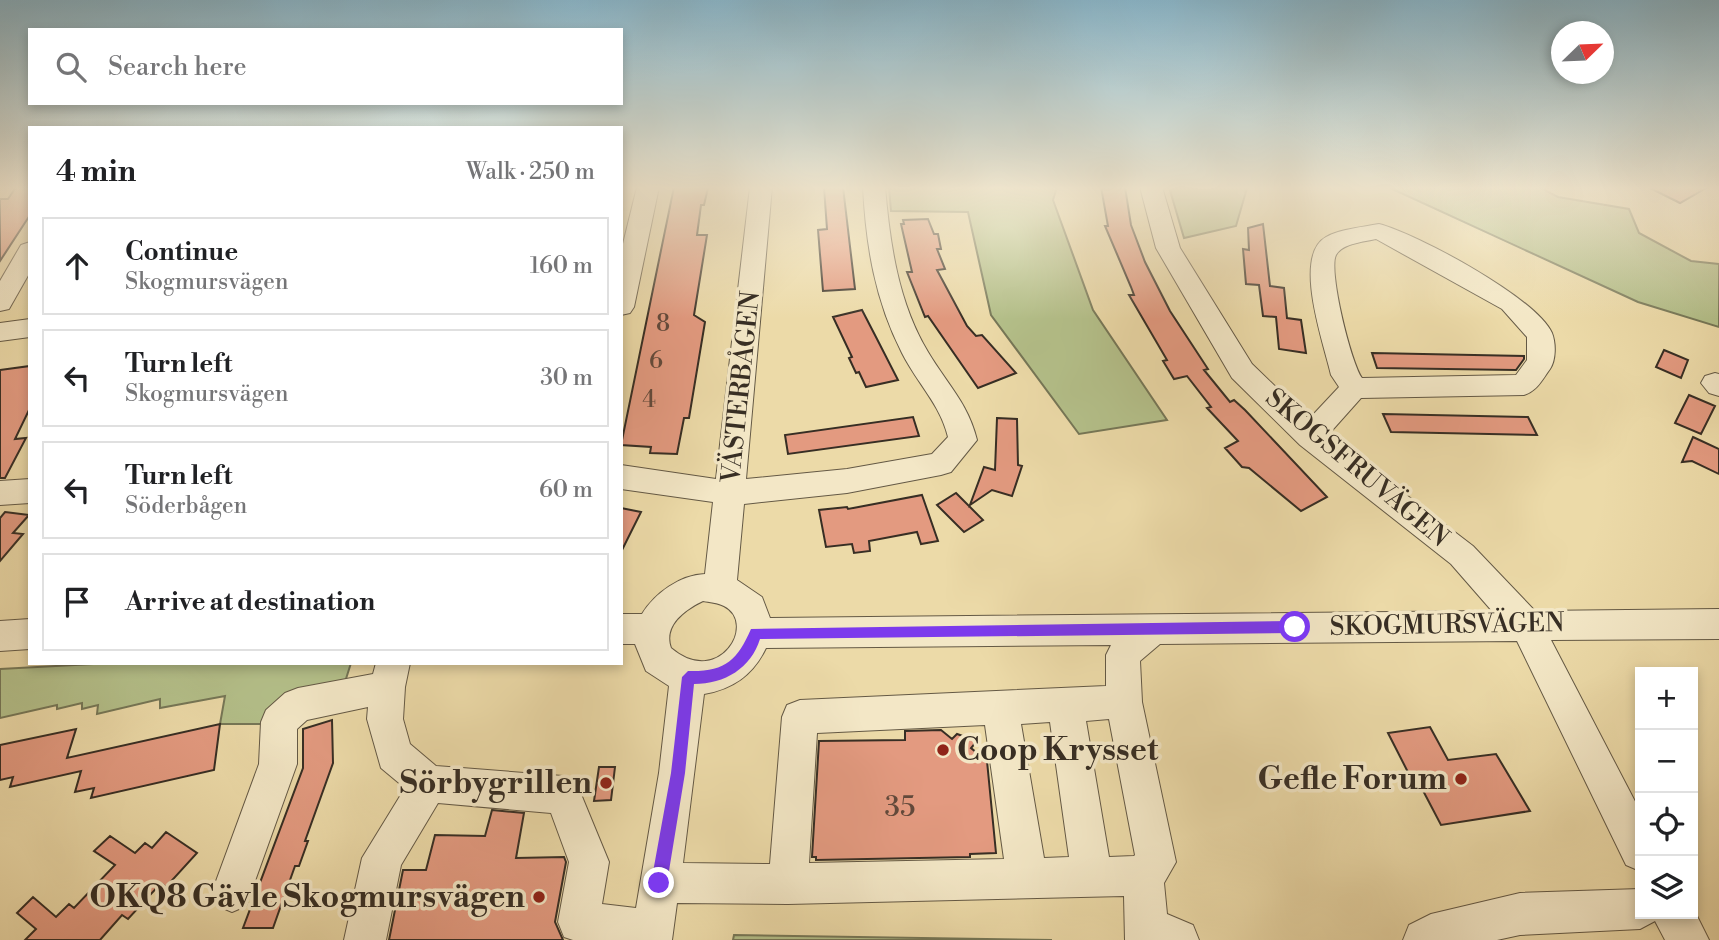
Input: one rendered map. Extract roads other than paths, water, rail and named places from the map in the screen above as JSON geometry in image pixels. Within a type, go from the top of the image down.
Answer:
[{"type":"street","points":[[623,298],[638,231]]},
{"type":"street","name":"VÄSTERBÅGEN","points":[[720,588],[757,231]]},
{"type":"street","points":[[623,477],[731,493],[846,481],[942,464],[963,440],[957,415],[915,353],[887,287],[878,231]]},
{"type":"street","name":"SKOGSFRUVÄGEN","points":[[1163,231],[1168,248],[1242,371],[1310,436],[1462,555],[1526,625],[1635,841]]},
{"type":"street","points":[[1310,436],[1354,388],[1524,385],[1541,361],[1540,335],[1511,303],[1421,251],[1379,231],[1334,242],[1323,254],[1322,279],[1345,375],[1354,388]]},
{"type":"street","points":[[4,288],[28,253]]},
{"type":"street","points":[[0,332],[28,328]]},
{"type":"street","points":[[0,493],[28,491]]},
{"type":"street","points":[[702,587],[720,588],[743,599],[751,609],[755,633],[745,656],[724,673],[707,678],[675,673],[637,629],[659,614],[678,596],[702,587]]},
{"type":"street","name":"SKOGMURSVÄGEN","points":[[755,633],[1719,624]]},
{"type":"street","points":[[1143,876],[1156,862],[1124,702],[1123,655],[1154,628]]},
{"type":"street","points":[[0,636],[28,634]]},
{"type":"street","points":[[232,892],[278,764],[279,722],[298,705],[390,675],[385,719],[394,755],[429,784],[563,795],[589,862],[577,931],[651,935],[678,773],[688,677]]},
{"type":"street","points":[[788,884],[800,717],[1124,702]]},
{"type":"street","points":[[1065,705],[1092,877]]},
{"type":"street","points":[[1001,709],[1027,879]]},
{"type":"street","points":[[365,940],[382,858],[429,784]]},
{"type":"street","points":[[659,883],[788,884],[1092,877],[1109,874],[1143,876]]},
{"type":"street","points":[[1143,876],[1157,939]]},
{"type":"street","points":[[1424,940],[1431,934],[1520,914],[1635,909]]},
{"type":"street","points":[[1676,919],[1688,940]]},
{"type":"place","name":"Coop Krysset","points":[[943,750]]},
{"type":"place","name":"Gefle Forum","points":[[1461,779]]},
{"type":"place","name":"Sörbygrillen","points":[[606,783]]},
{"type":"place","name":"OKQ8 Gävle Skogmursvägen","points":[[539,897]]}]
